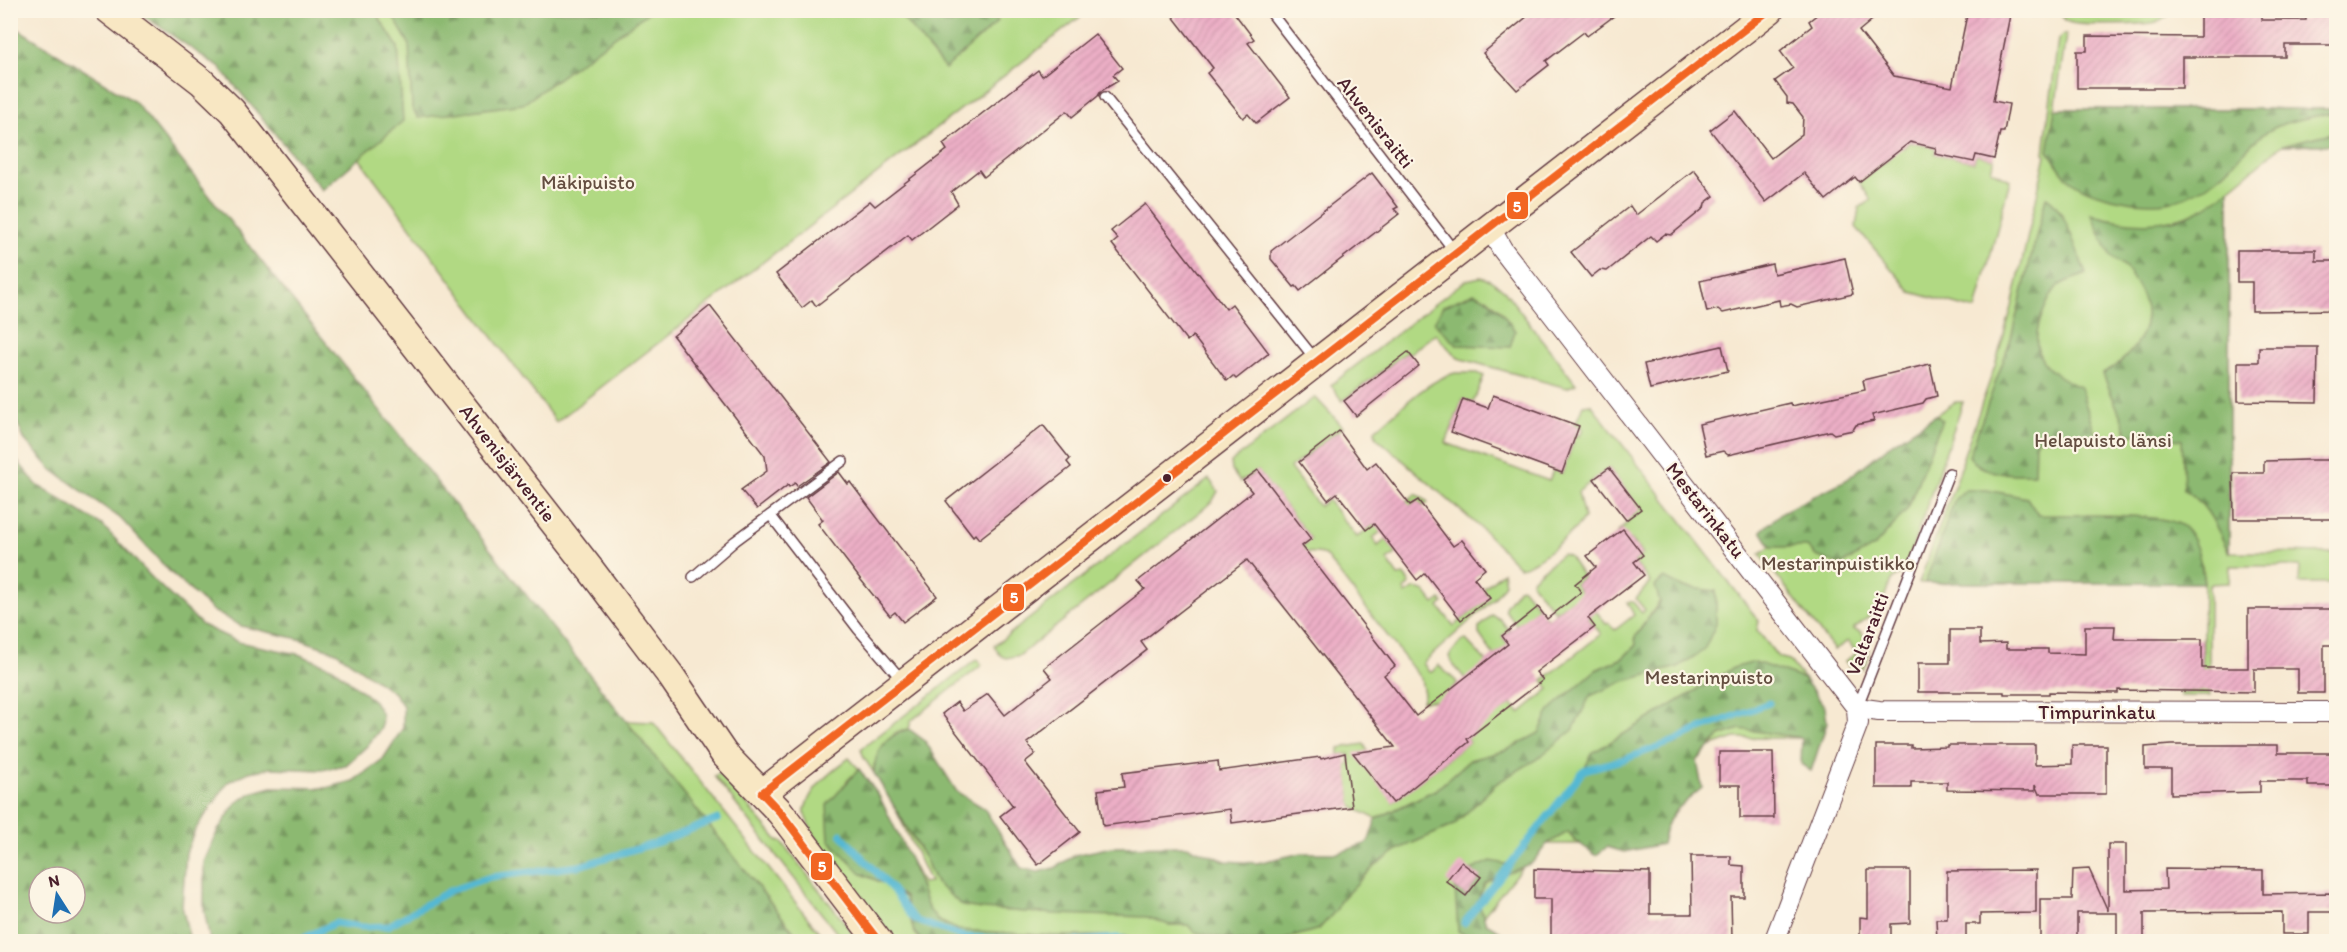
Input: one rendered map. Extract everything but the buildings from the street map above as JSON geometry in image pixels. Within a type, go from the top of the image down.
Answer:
[{"type":"street","name":"Ahvenisjärventie","points":[[109,10],[202,82],[232,111],[590,569],[671,676],[724,754],[780,812],[879,942]]},
{"type":"street","points":[[762,793],[903,681],[1770,10]]},
{"type":"street","name":"Mestarinkatu","points":[[1490,228],[1502,249],[1857,708]]},
{"type":"street","points":[[1773,942],[1858,723],[1857,708]]},
{"type":"street","name":"Timpurinkatu","points":[[1857,708],[1879,711],[2337,712]]},
{"type":"lane","name":"Ahvenisraitti","points":[[1269,10],[1456,254]]},
{"type":"lane","points":[[1105,96],[1317,361]]},
{"type":"lane","points":[[693,577],[735,542],[843,461]]},
{"type":"lane","name":"Valtaraitti","points":[[1857,708],[1949,473]]},
{"type":"lane","points":[[771,516],[858,629],[903,681]]},
{"type":"green space","points":[[2061,10],[2171,11],[2166,18],[2157,22],[2101,25],[2070,22],[2064,19]]},
{"type":"green space","points":[[137,11],[375,11],[398,47],[403,121],[322,190],[220,68]]},
{"type":"green space","name":"Mäkipuisto","points":[[226,11],[1088,11],[556,422],[344,138]]},
{"type":"green space","points":[[390,11],[650,11],[523,104],[418,118],[412,108],[409,44]]},
{"type":"green space","points":[[897,11],[987,11],[998,21],[945,69]]},
{"type":"green space","points":[[10,24],[135,102],[801,941],[210,941],[204,909],[204,862],[218,830],[236,803],[251,793],[272,787],[326,788],[353,781],[383,759],[403,728],[403,706],[394,693],[336,652],[299,639],[241,626],[213,611],[171,573],[121,519],[51,469],[24,439],[10,406]]},
{"type":"green space","name":"Helapuisto länsi","points":[[2066,35],[2055,109],[2336,109],[2336,145],[2282,145],[2229,189],[2229,552],[2336,553],[2336,583],[2299,583],[2300,566],[2230,566],[2229,583],[2209,584],[2209,696],[2180,696],[2180,692],[2202,691],[2204,583],[2202,566],[1991,583],[1919,583],[1962,465],[2012,307],[2046,155],[2044,153],[2058,39]]},
{"type":"green space","points":[[2055,109],[2336,109],[2336,112],[2277,126],[2256,140],[2223,173],[2207,185],[2176,200],[2151,203],[2121,200],[2092,192],[2067,177],[2048,151]]},
{"type":"green space","points":[[2336,132],[2336,145],[2282,145]]},
{"type":"green space","points":[[1910,142],[1936,148],[1935,154],[1974,162],[1976,155],[1994,159],[1991,170],[2010,180],[1976,310],[1911,292],[1856,227],[1859,208],[1871,200],[1859,182],[1892,156],[1895,146],[1904,148]]},
{"type":"green space","points":[[2229,189],[2229,553],[2206,509],[2184,489],[2182,440],[2128,434],[2103,374],[2125,358],[2137,343],[2144,326],[2146,311],[2143,297],[2136,284],[2125,267],[2111,256],[2091,214],[2119,221],[2161,222],[2202,209]]},
{"type":"green space","points":[[2046,197],[2059,210],[2075,243],[2086,274],[2063,283],[2053,292],[2039,322],[2037,347],[2046,365],[2055,373],[2080,387],[2097,440],[2039,438],[2035,443],[2034,474],[1998,472],[1982,467],[1969,456],[2010,342]]},
{"type":"green space","points":[[1480,277],[1490,280],[1504,290],[1576,384],[1567,388],[1458,358],[1435,334],[1342,401],[1331,385],[1467,280]],"holes":[[[1487,298],[1500,310],[1515,331],[1480,344],[1457,345]]]},
{"type":"green space","points":[[1474,293],[1493,304],[1515,331],[1510,347],[1457,345],[1434,322],[1443,306]]},
{"type":"green space","name":"Mestarinpuisto","points":[[1455,373],[1477,373],[1484,376],[1473,403],[1463,399],[1446,443],[1549,481],[1553,470],[1562,473],[1574,440],[1572,433],[1580,436],[1583,428],[1575,425],[1583,405],[1591,404],[1759,621],[1757,630],[1778,657],[1789,660],[1804,679],[1792,675],[1820,738],[1735,738],[1652,767],[1592,844],[1540,844],[1477,924],[1477,941],[967,941],[958,930],[937,920],[928,908],[911,861],[922,883],[930,882],[894,806],[925,858],[936,883],[1332,886],[1505,751],[1470,760],[1437,789],[1376,819],[1352,807],[1346,766],[1340,766],[1350,764],[1349,754],[1339,755],[1339,748],[1364,744],[1393,802],[1469,742],[1438,704],[1433,701],[1422,701],[1424,694],[1421,679],[1325,555],[1297,551],[1311,539],[1258,471],[1240,482],[1232,471],[1231,462],[1315,397],[1343,427],[1290,468],[1319,506],[1328,500],[1357,537],[1416,494],[1428,503],[1423,506],[1417,500],[1409,510],[1373,538],[1378,546],[1386,539],[1397,553],[1387,560],[1398,576],[1404,575],[1410,584],[1404,590],[1406,594],[1415,588],[1425,592],[1434,604],[1441,599],[1443,603],[1439,607],[1454,626],[1489,598],[1483,589],[1503,572],[1505,584],[1494,599],[1423,663],[1429,672],[1432,672],[1438,665],[1456,681],[1457,684],[1450,690],[1512,704],[1520,713],[1549,689],[1543,680],[1601,634],[1573,599],[1555,612],[1531,582],[1562,554],[1569,556],[1583,577],[1575,584],[1606,624],[1609,623],[1615,630],[1634,615],[1627,602],[1633,602],[1642,613],[1645,610],[1636,599],[1650,582],[1634,562],[1643,554],[1632,540],[1618,551],[1622,540],[1617,533],[1640,509],[1609,468],[1578,492],[1584,518],[1580,524],[1544,555],[1519,567],[1483,530],[1376,437],[1375,430],[1413,397],[1444,377]],"holes":[[[1682,587],[1711,591],[1546,718],[1596,670],[1623,658],[1637,644],[1635,637],[1660,601]]]},
{"type":"green space","name":"Mestarinpuistikko","points":[[1955,402],[1963,402],[1907,563],[1901,574],[1891,580],[1880,608],[1853,629],[1861,632],[1864,637],[1868,646],[1868,655],[1862,669],[1856,664],[1850,667],[1845,661],[1857,653],[1848,641],[1834,650],[1760,554]]},
{"type":"green space","points":[[1936,415],[1942,420],[1907,510],[1875,546],[1841,565],[1816,556],[1807,547],[1771,547],[1761,531],[1782,512],[1846,480],[1891,444]]},
{"type":"green space","points":[[11,453],[37,485],[102,525],[158,584],[202,625],[238,642],[298,654],[333,668],[374,701],[382,715],[381,728],[367,746],[346,765],[322,770],[271,768],[249,772],[228,782],[195,830],[186,853],[182,906],[190,941],[11,941]]},
{"type":"green space","points":[[1209,479],[1218,491],[1212,502],[1020,655],[1006,658],[1001,656],[994,646]]},
{"type":"green space","points":[[1965,490],[1987,490],[2027,498],[2038,515],[2137,516],[2174,522],[2184,527],[2193,539],[2204,583],[1925,583],[1955,499]]},
{"type":"green space","points":[[1664,578],[1682,587],[1716,591],[1716,624],[1704,650],[1678,667],[1624,681],[1590,696],[1573,730],[1537,759],[1497,783],[1454,825],[1399,849],[1373,867],[1340,901],[1337,909],[1319,929],[1276,942],[1235,941],[1194,932],[1188,925],[1169,925],[1147,917],[1056,914],[963,906],[936,883],[925,858],[874,773],[876,757],[883,745],[894,735],[909,729],[925,741],[957,792],[984,808],[1021,868],[1038,872],[1055,868],[1075,855],[1112,847],[1187,846],[1226,861],[1257,863],[1302,853],[1338,853],[1368,843],[1376,819],[1437,789],[1470,760],[1507,750],[1539,733],[1550,710],[1596,670],[1623,658],[1636,645],[1635,637],[1660,602],[1655,586]]},
{"type":"green space","points":[[1522,587],[1538,607],[1532,613],[1537,620],[1544,615],[1547,618],[1525,636],[1505,610],[1519,588]]},
{"type":"green space","points":[[1492,615],[1500,619],[1509,630],[1502,636],[1507,643],[1514,637],[1502,667],[1479,634],[1479,628]]},
{"type":"green space","points":[[1466,640],[1486,661],[1474,689],[1451,662],[1449,656],[1461,641]]},
{"type":"green space","points":[[977,659],[982,665],[911,721],[909,729],[895,733],[874,765],[874,773],[861,749]]},
{"type":"green space","points":[[1755,662],[1804,679],[1825,707],[1827,723],[1811,771],[1801,764],[1802,738],[1740,729],[1720,736],[1697,761],[1702,788],[1680,806],[1671,817],[1662,844],[1624,852],[1607,847],[1596,855],[1576,841],[1568,832],[1547,844],[1532,863],[1485,883],[1478,901],[1486,923],[1500,931],[1500,938],[1465,935],[1458,931],[1455,888],[1466,896],[1480,877],[1471,870],[1491,861],[1506,864],[1513,860],[1584,770],[1592,753],[1733,668]]},
{"type":"green space","points":[[626,721],[653,722],[826,941],[801,941]]},
{"type":"green space","points":[[849,758],[859,769],[846,782],[862,874],[885,884],[905,897],[914,932],[922,941],[894,941],[827,855],[807,820],[805,809],[812,793],[822,780]]},
{"type":"green space","points":[[859,769],[879,796],[911,861],[928,908],[937,920],[958,930],[1058,936],[1124,936],[1150,941],[922,941],[914,932],[905,897],[885,884],[862,874],[829,840],[827,805]]},
{"type":"green space","points":[[720,773],[779,842],[781,841],[859,941],[843,941],[714,776]]},
{"type":"waterway","points":[[1464,923],[1584,770],[1625,759],[1769,703]]},
{"type":"waterway","points":[[296,942],[335,923],[362,927],[388,926],[449,891],[490,877],[579,866],[656,843],[718,819]]},
{"type":"waterway","points":[[841,834],[890,887],[917,921],[964,937],[1062,942]]},
{"type":"waterway","points":[[1071,942],[1118,938],[1133,942]]},
{"type":"transit line","name":"5","points":[[762,793],[1769,10]]},
{"type":"transit line","name":"5","points":[[762,793],[780,812],[879,942]]}]
